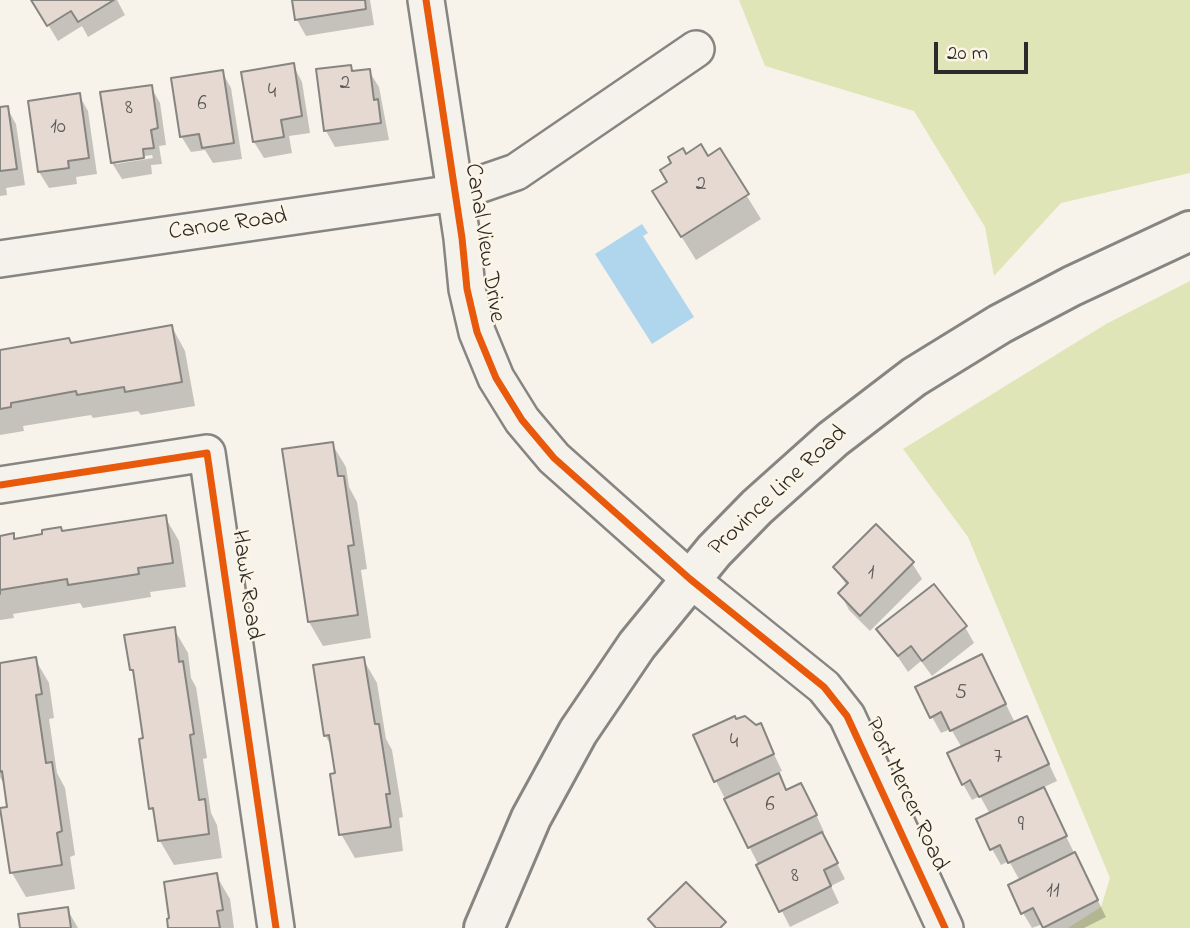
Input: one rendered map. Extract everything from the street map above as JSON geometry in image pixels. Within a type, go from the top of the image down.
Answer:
[{"type":"main road","name":"Province Line Road","points":[[484,928],[531,818],[578,732],[637,645],[690,579],[757,507],[833,439],[914,377],[1000,324],[1072,286],[1190,231]]},
{"type":"street","name":"Canal View Drive","points":[[426,0],[467,289],[477,332],[496,378],[522,420],[554,458],[690,579]]},
{"type":"street","name":"Canoe Road","points":[[0,259],[455,193],[516,172],[696,50]]},
{"type":"street","name":"Hawk Road","points":[[0,485],[206,453],[276,928]]},
{"type":"street","name":"Port Mercer Road","points":[[690,579],[824,687],[848,716],[933,924]]},
{"type":"green space","points":[[739,0],[1190,0],[1190,173],[1061,203],[994,276],[985,227],[914,111],[765,66]]},
{"type":"green space","points":[[1190,281],[1190,928],[1068,928],[1101,907],[1110,878],[968,537],[903,449],[1106,324]]},
{"type":"water","points":[[642,224],[648,233],[643,236],[694,317],[652,344],[595,254]]},
{"type":"building","points":[[31,0],[114,0],[78,22],[71,11],[47,26]]},
{"type":"building","points":[[292,0],[365,0],[366,9],[295,20]]},
{"type":"building","points":[[294,63],[302,116],[281,120],[284,137],[253,142],[241,72]]},
{"type":"building","points":[[351,65],[352,71],[370,69],[374,100],[378,99],[381,123],[324,131],[316,69]]},
{"type":"building","points":[[223,70],[234,143],[202,148],[199,134],[180,137],[171,78]]},
{"type":"building","points":[[152,85],[158,128],[151,130],[154,148],[143,149],[144,158],[111,163],[100,92]]},
{"type":"building","points":[[80,93],[89,158],[68,161],[69,168],[38,172],[28,101]]},
{"type":"building","points":[[8,106],[17,169],[0,171],[0,107]]},
{"type":"building","points":[[701,144],[708,156],[720,148],[749,194],[681,237],[652,191],[667,182],[660,170],[671,163],[668,157],[683,148],[686,154]]},
{"type":"building","points":[[172,325],[182,382],[125,392],[124,387],[77,395],[76,391],[11,403],[11,407],[0,409],[0,350],[69,338],[71,343]]},
{"type":"building","points":[[333,442],[338,476],[344,476],[354,545],[348,546],[358,615],[308,622],[282,449]]},
{"type":"building","points":[[166,515],[173,563],[138,568],[139,574],[68,585],[67,579],[0,590],[0,536],[14,533],[14,539],[61,527],[62,531]]},
{"type":"building","points":[[876,524],[914,562],[860,616],[838,593],[848,583],[833,567]]},
{"type":"building","points":[[934,584],[967,626],[922,661],[911,646],[898,656],[876,629]]},
{"type":"building","points":[[175,627],[179,662],[183,661],[194,734],[190,735],[199,800],[205,799],[209,834],[158,841],[153,808],[149,809],[139,739],[143,738],[133,670],[130,670],[124,635]]},
{"type":"building","points":[[982,654],[1006,704],[950,731],[941,712],[930,718],[915,687]]},
{"type":"building","points":[[36,657],[42,694],[36,695],[46,763],[52,762],[62,831],[57,833],[62,865],[10,873],[0,808],[7,807],[2,771],[0,772],[0,663]]},
{"type":"building","points":[[364,657],[375,724],[379,724],[390,794],[386,794],[391,827],[339,835],[330,774],[335,773],[329,735],[324,736],[313,665]]},
{"type":"building","points":[[735,716],[736,719],[745,716],[756,725],[761,723],[774,754],[714,782],[693,735]]},
{"type":"building","points":[[1027,716],[1049,764],[979,797],[970,780],[962,785],[947,753]]},
{"type":"building","points":[[779,773],[786,790],[801,783],[817,815],[748,848],[724,799]]},
{"type":"building","points":[[1044,787],[1067,836],[1008,863],[1000,845],[990,850],[976,819]]},
{"type":"building","points":[[822,832],[838,863],[824,870],[831,886],[779,912],[756,865]]},
{"type":"building","points":[[1075,852],[1098,900],[1043,928],[1033,908],[1021,914],[1008,885]]},
{"type":"building","points":[[217,873],[223,910],[217,911],[220,928],[168,928],[164,882]]},
{"type":"building","points":[[686,882],[726,922],[720,928],[656,928],[648,919]]},
{"type":"building","points":[[68,907],[71,928],[20,928],[18,914]]},
{"type":"cycle path","points":[[426,0],[462,238],[467,289],[477,332],[496,378],[522,420],[554,458],[690,579],[824,687],[847,716],[945,928]]},
{"type":"cycle path","points":[[0,485],[207,453],[276,928]]}]
